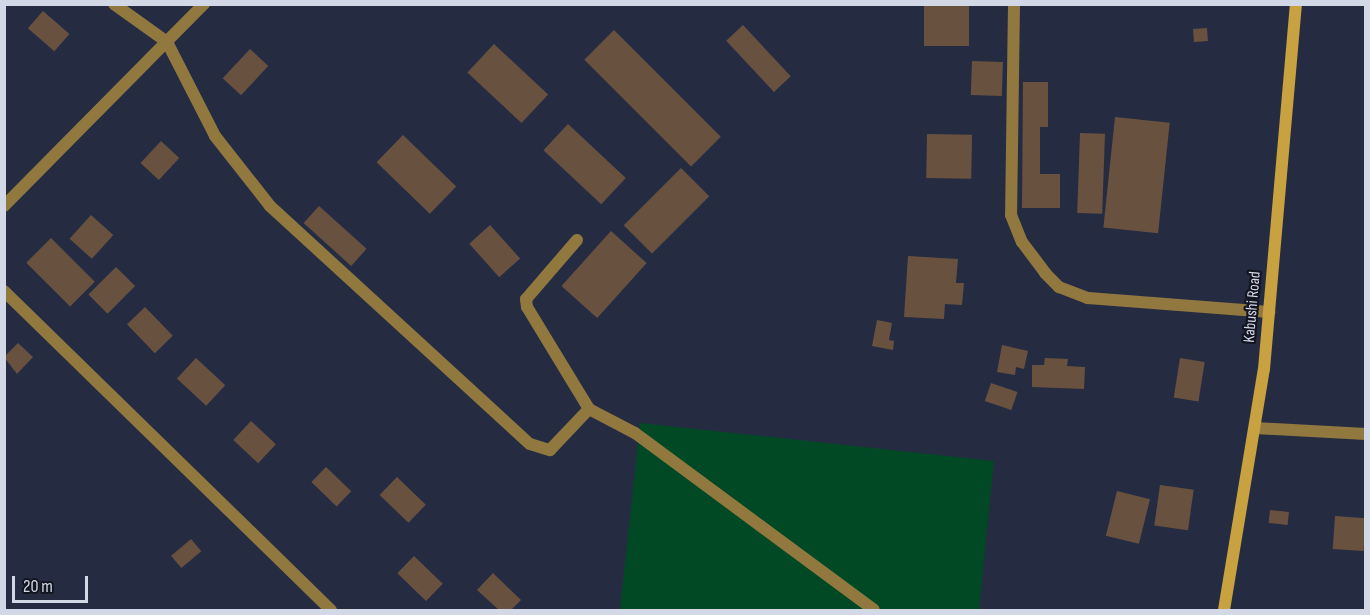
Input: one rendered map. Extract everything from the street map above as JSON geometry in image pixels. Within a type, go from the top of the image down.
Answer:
[{"type":"main road","name":"Kabushi Road","points":[[1224,610],[1255,428],[1269,312],[1296,4]]},
{"type":"street","points":[[114,4],[167,42],[215,135],[270,206],[530,444],[550,450],[589,409]]},
{"type":"street","points":[[4,206],[204,4]]},
{"type":"street","points":[[1014,4],[1011,215],[1022,242],[1046,273],[1059,286],[1088,298],[1269,312]]},
{"type":"street","points":[[577,240],[526,299],[527,308],[589,409],[635,434],[874,610]]},
{"type":"street","points":[[4,291],[331,610]]},
{"type":"street","points":[[1255,428],[1365,434]]},
{"type":"green space","points":[[640,423],[994,461],[979,610],[620,610]]},
{"type":"building","points":[[924,4],[969,4],[969,46],[924,46]]},
{"type":"building","points":[[43,11],[69,34],[54,51],[28,28]]},
{"type":"building","points":[[743,25],[791,76],[774,92],[726,41]]},
{"type":"building","points":[[1207,28],[1208,41],[1194,42],[1193,29]]},
{"type":"building","points":[[614,30],[721,137],[691,166],[584,60]]},
{"type":"building","points":[[494,44],[548,94],[522,123],[467,73]]},
{"type":"building","points":[[250,49],[268,66],[241,95],[223,78]]},
{"type":"building","points":[[972,61],[1003,62],[1002,96],[971,95]]},
{"type":"building","points":[[1023,82],[1048,82],[1048,127],[1040,127],[1040,174],[1060,174],[1060,208],[1022,208]]},
{"type":"building","points":[[1115,117],[1170,123],[1158,233],[1103,227]]},
{"type":"building","points":[[568,124],[626,178],[601,204],[543,150]]},
{"type":"building","points":[[1080,133],[1105,134],[1102,214],[1077,213]]},
{"type":"building","points":[[927,134],[972,135],[971,179],[926,178]]},
{"type":"building","points":[[403,135],[456,186],[430,214],[377,162]]},
{"type":"building","points":[[161,141],[179,158],[159,180],[141,163]]},
{"type":"building","points":[[681,168],[709,196],[652,254],[624,225]]},
{"type":"building","points":[[319,206],[367,249],[351,266],[304,223]]},
{"type":"building","points":[[91,215],[113,235],[92,259],[70,239]]},
{"type":"building","points":[[490,225],[520,258],[499,277],[469,244]]},
{"type":"building","points":[[611,231],[647,263],[597,318],[561,286]]},
{"type":"building","points":[[51,238],[95,282],[70,307],[26,263]]},
{"type":"building","points":[[908,256],[958,259],[956,283],[964,283],[962,305],[945,304],[944,319],[904,317]]},
{"type":"building","points":[[116,267],[135,286],[108,314],[88,295]]},
{"type":"building","points":[[145,307],[173,336],[155,353],[127,324]]},
{"type":"building","points":[[877,320],[892,323],[889,340],[894,341],[893,350],[872,346]]},
{"type":"building","points":[[18,343],[33,357],[17,374],[4,357]]},
{"type":"building","points":[[1002,345],[1028,351],[1024,369],[1016,367],[1015,375],[997,372]]},
{"type":"building","points":[[196,358],[225,385],[206,406],[177,378]]},
{"type":"building","points":[[1045,358],[1068,359],[1067,366],[1085,367],[1084,389],[1032,387],[1032,365],[1044,365]]},
{"type":"building","points":[[1180,358],[1205,362],[1198,401],[1174,398]]},
{"type":"building","points":[[991,383],[1017,392],[1011,410],[985,401]]},
{"type":"building","points":[[251,421],[276,444],[258,463],[233,440]]},
{"type":"building","points":[[326,467],[351,491],[337,506],[311,482]]},
{"type":"building","points":[[397,477],[426,505],[408,523],[380,495]]},
{"type":"building","points":[[1160,485],[1194,490],[1188,530],[1154,526]]},
{"type":"building","points":[[1117,491],[1150,499],[1139,544],[1106,536]]},
{"type":"building","points":[[1270,510],[1289,512],[1288,525],[1269,523]]},
{"type":"building","points":[[1335,516],[1366,518],[1364,551],[1333,549]]},
{"type":"building","points":[[191,539],[201,551],[181,568],[171,556]]},
{"type":"building","points":[[414,556],[443,584],[426,601],[397,573]]},
{"type":"building","points":[[493,573],[521,600],[511,610],[499,610],[477,590]]}]
